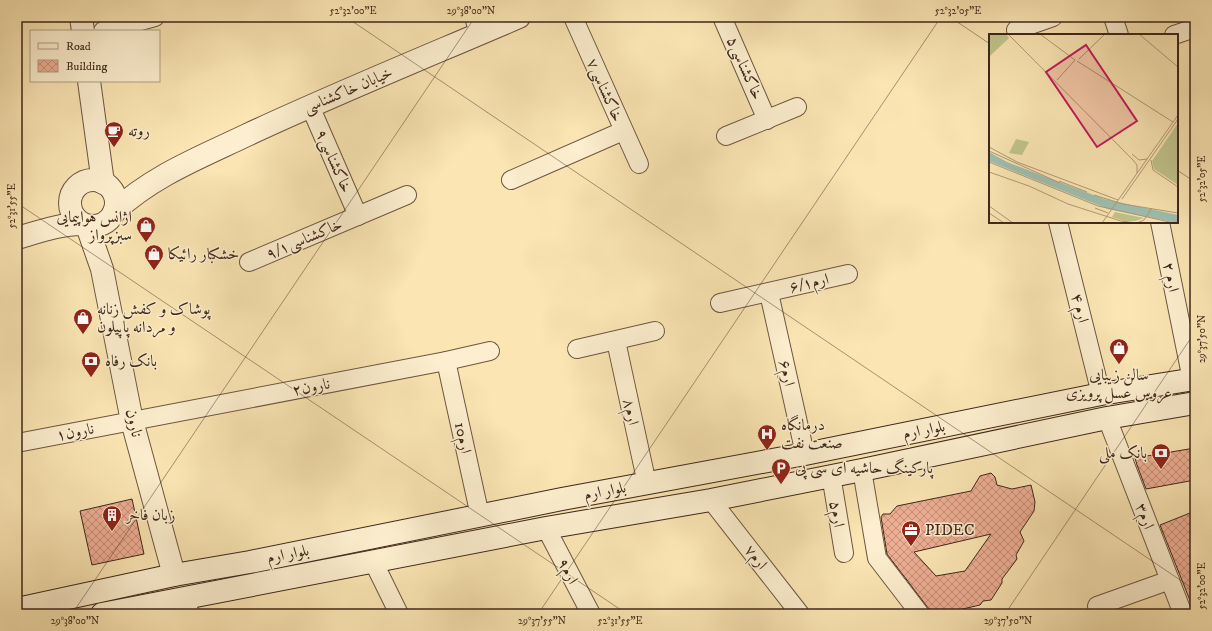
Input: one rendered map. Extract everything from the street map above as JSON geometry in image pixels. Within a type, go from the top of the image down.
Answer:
[{"type":"main road","points":[[81,17],[83,30]]},
{"type":"main road","name":"خیابان خاکشناسی","points":[[97,221],[138,191],[178,168],[476,26],[519,17]]},
{"type":"main road","points":[[17,237],[71,224],[97,221],[116,204],[115,197],[106,184],[97,134],[90,82]]},
{"type":"main road","points":[[17,237],[47,220],[60,210],[75,192],[92,163],[97,134]]},
{"type":"main road","name":"خیابان خاکشناسی","points":[[106,184],[142,179],[178,168]]},
{"type":"main road","points":[[97,221],[74,217],[71,212],[75,192],[92,180],[106,184]]},
{"type":"main road","name":"نارون","points":[[97,221],[102,269],[132,421],[174,575]]},
{"type":"main road","name":"بلوار ارم","points":[[17,608],[174,575],[250,562],[562,499],[805,454],[1101,394],[1193,380]]},
{"type":"main road","name":"بلوار ارم","points":[[102,614],[187,606],[373,561],[556,526],[711,500],[862,470],[1107,418],[1195,403]]},
{"type":"main road","points":[[556,526],[562,499]]},
{"type":"street","points":[[107,30],[156,17]]},
{"type":"street","name":"خاکشناسی۷","points":[[573,17],[623,132],[639,164]]},
{"type":"street","name":"خاکشناسی۵","points":[[722,17],[767,120]]},
{"type":"street","points":[[1016,30],[1053,17]]},
{"type":"street","points":[[1113,17],[1119,34]]},
{"type":"street","points":[[1177,34],[1195,28]]},
{"type":"street","name":"خاکشناسی۹","points":[[310,106],[358,216]]},
{"type":"street","points":[[726,136],[797,107]]},
{"type":"street","points":[[511,180],[623,132]]},
{"type":"street","name":"۹/۱خاکشناسی","points":[[249,262],[407,195]]},
{"type":"street","name":"ارم ۴","points":[[1058,223],[1101,394]]},
{"type":"street","name":"ارم ۲","points":[[1160,223],[1193,380]]},
{"type":"street","name":"۶/۱ارم","points":[[720,303],[848,274]]},
{"type":"street","name":"ارم۶","points":[[769,293],[805,454]]},
{"type":"street","points":[[577,349],[655,331]]},
{"type":"street","name":"ارم۸","points":[[616,341],[647,484]]},
{"type":"street","name":"نارون۲","points":[[132,421],[446,361],[490,351]]},
{"type":"street","name":"ارم10","points":[[446,361],[480,516]]},
{"type":"street","name":"ارم۳","points":[[1107,418],[1183,614]]},
{"type":"street","name":"نارون۱","points":[[17,443],[132,421]]},
{"type":"street","points":[[862,470],[877,558],[920,614]]},
{"type":"street","name":"ارم۵","points":[[831,475],[844,553]]},
{"type":"street","name":"ارم۷","points":[[711,500],[798,613]]},
{"type":"street","name":"ارم۹","points":[[556,526],[591,614]]},
{"type":"street","points":[[373,561],[399,614]]},
{"type":"street","points":[[1097,606],[1170,580]]},
{"type":"building","name":"بانک ملی","points":[[1195,448],[1195,480],[1146,489],[1135,458]]},
{"type":"building","name":"PIDEC","points":[[991,473],[995,477],[997,485],[1012,489],[1031,485],[1035,502],[1034,511],[1020,532],[1024,541],[1016,555],[1017,559],[1002,579],[1002,583],[991,600],[983,601],[980,605],[941,614],[929,609],[887,554],[881,517],[883,514],[890,514],[897,506],[971,491],[980,476]],"holes":[[[991,534],[965,571],[936,576],[914,552]]]},
{"type":"building","name":"زبان فاخر","points":[[132,499],[144,554],[92,565],[80,511]]},
{"type":"building","points":[[1195,511],[1195,613],[1160,525]]},
{"type":"place","name":"روته","points":[[114,148]]},
{"type":"place","name":"اژانس هواپیمایی سبزپرواز","points":[[146,243]]},
{"type":"place","name":"خشکبار رائیکا","points":[[154,271]]},
{"type":"place","name":"پوشاک و کفش زنانه و مردانه پاپیلون","points":[[83,335]]},
{"type":"place","name":"سالن زیبایی عروس عسل پرويزی","points":[[1119,365]]},
{"type":"place","name":"بانک رفاه","points":[[91,378]]},
{"type":"place","name":"درمانگاه صنعت نفت","points":[[767,451]]},
{"type":"place","name":"بانک ملی","points":[[1161,470]]},
{"type":"place","name":"پارکینگ حاشیه ای سی پی","points":[[781,485]]},
{"type":"place","name":"زبان فاخر","points":[[112,532]]},
{"type":"place","name":"PIDEC","points":[[911,547]]}]
